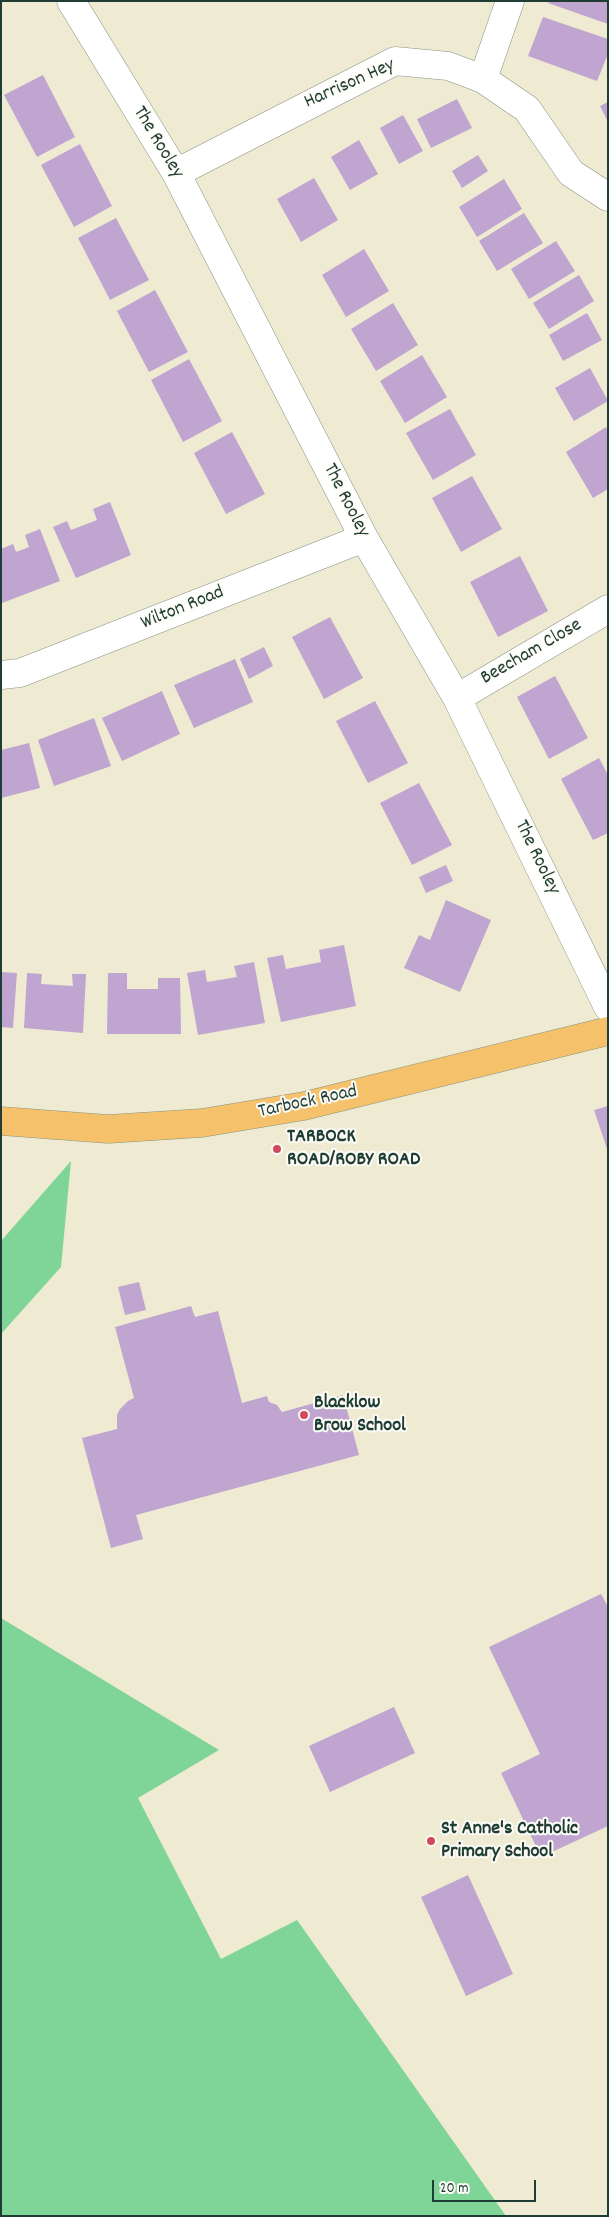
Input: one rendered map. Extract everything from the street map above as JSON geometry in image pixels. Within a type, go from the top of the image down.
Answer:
[{"type":"main road","name":"Tarbock Road","points":[[1,1121],[108,1129],[202,1123],[304,1106],[608,1031]]},
{"type":"street","name":"The Rooley","points":[[71,1],[176,173],[364,538],[457,698],[608,1007]]},
{"type":"street","points":[[483,79],[510,1]]},
{"type":"street","name":"Harrison Hey","points":[[176,173],[395,61],[448,66],[483,79],[527,109],[571,173],[608,197]]},
{"type":"street","name":"Wilton Road","points":[[1,675],[20,674],[364,538]]},
{"type":"street","name":"Beecham Close","points":[[457,698],[608,609]]},
{"type":"green space","points":[[71,1161],[61,1267],[1,1334],[1,1241]]},
{"type":"green space","points":[[1,1618],[219,1750],[138,1798],[221,1959],[297,1920],[506,2216],[1,2216]]},
{"type":"building","points":[[549,1],[608,1],[608,24],[548,3]]},
{"type":"building","points":[[543,17],[608,39],[608,54],[597,81],[528,56]]},
{"type":"building","points":[[43,75],[75,137],[37,157],[4,95]]},
{"type":"building","points":[[457,99],[472,128],[431,148],[417,119]]},
{"type":"building","points":[[608,102],[608,122],[600,106]]},
{"type":"building","points":[[403,115],[423,151],[399,164],[380,128]]},
{"type":"building","points":[[359,140],[378,174],[350,190],[331,157]]},
{"type":"building","points":[[80,144],[112,206],[74,227],[41,165]]},
{"type":"building","points":[[478,155],[488,171],[462,188],[452,171]]},
{"type":"building","points":[[314,178],[338,220],[301,242],[277,199]]},
{"type":"building","points":[[504,179],[522,209],[477,237],[459,207]]},
{"type":"building","points":[[524,213],[543,243],[497,271],[479,241]]},
{"type":"building","points":[[116,218],[149,280],[110,300],[78,238]]},
{"type":"building","points":[[556,241],[575,271],[529,299],[511,269]]},
{"type":"building","points":[[364,249],[389,291],[346,317],[322,275]]},
{"type":"building","points":[[579,275],[594,301],[549,329],[533,303]]},
{"type":"building","points":[[155,290],[188,352],[149,372],[117,311]]},
{"type":"building","points":[[393,303],[418,345],[376,371],[351,329]]},
{"type":"building","points":[[587,313],[602,340],[563,361],[549,335]]},
{"type":"building","points":[[422,355],[447,397],[405,423],[380,381]]},
{"type":"building","points":[[189,359],[222,421],[183,442],[151,380]]},
{"type":"building","points":[[590,368],[608,401],[574,421],[555,388]]},
{"type":"building","points":[[450,409],[476,455],[433,480],[406,433]]},
{"type":"building","points":[[606,427],[608,431],[608,489],[593,498],[566,452]]},
{"type":"building","points":[[232,432],[265,494],[226,514],[194,453]]},
{"type":"building","points":[[472,476],[502,529],[461,552],[432,498]]},
{"type":"building","points":[[110,502],[131,555],[76,578],[53,527],[67,521],[71,530],[97,520],[93,509]]},
{"type":"building","points":[[40,529],[60,581],[2,603],[1,549],[13,544],[16,552],[29,547],[25,535]]},
{"type":"building","points":[[520,556],[548,611],[498,637],[470,582]]},
{"type":"building","points":[[330,617],[363,678],[324,699],[292,637]]},
{"type":"building","points":[[264,647],[273,666],[249,679],[240,659]]},
{"type":"building","points":[[235,659],[253,702],[194,728],[174,685]]},
{"type":"building","points":[[555,676],[588,738],[549,759],[517,697]]},
{"type":"building","points":[[162,691],[180,734],[122,761],[102,718]]},
{"type":"building","points":[[375,701],[408,763],[368,783],[336,721]]},
{"type":"building","points":[[94,718],[111,766],[54,786],[38,740]]},
{"type":"building","points":[[29,743],[40,788],[1,798],[1,750]]},
{"type":"building","points":[[599,758],[608,775],[608,833],[593,840],[561,779]]},
{"type":"building","points":[[419,783],[452,845],[412,865],[380,803]]},
{"type":"building","points":[[446,865],[453,881],[426,893],[419,877]]},
{"type":"building","points":[[446,900],[491,920],[460,992],[404,968],[419,935],[430,940]]},
{"type":"building","points":[[344,945],[356,1006],[281,1022],[267,958],[283,955],[286,969],[321,962],[319,950]]},
{"type":"building","points":[[254,962],[265,1023],[198,1035],[187,973],[205,970],[207,982],[237,977],[234,966]]},
{"type":"building","points":[[1,972],[17,973],[13,1028],[1,1027]]},
{"type":"building","points":[[27,973],[42,974],[41,984],[73,986],[72,974],[86,974],[83,1033],[24,1028]]},
{"type":"building","points":[[108,973],[127,973],[127,989],[158,989],[158,978],[180,978],[181,1034],[107,1034]]},
{"type":"building","points":[[608,1106],[608,1149],[607,1149],[594,1110]]},
{"type":"building","points":[[139,1282],[146,1310],[125,1315],[118,1287]]},
{"type":"building","points":[[191,1306],[195,1317],[218,1311],[242,1403],[267,1396],[269,1402],[277,1405],[282,1412],[343,1395],[359,1455],[136,1515],[143,1539],[111,1548],[82,1438],[117,1429],[117,1415],[120,1409],[134,1398],[115,1327]]},
{"type":"building","points":[[601,1594],[608,1607],[608,1826],[541,1857],[501,1773],[540,1754],[489,1647]]},
{"type":"building","points":[[394,1707],[415,1753],[330,1792],[309,1746]]},
{"type":"building","points":[[468,1875],[513,1974],[466,1996],[421,1897]]},
{"type":"place","name":"TARBOCK ROAD/ROBY ROAD","points":[[277,1149]]},
{"type":"place","name":"Blacklow Brow School","points":[[304,1415]]},
{"type":"place","name":"St Anne's Catholic Primary School","points":[[431,1841]]}]
